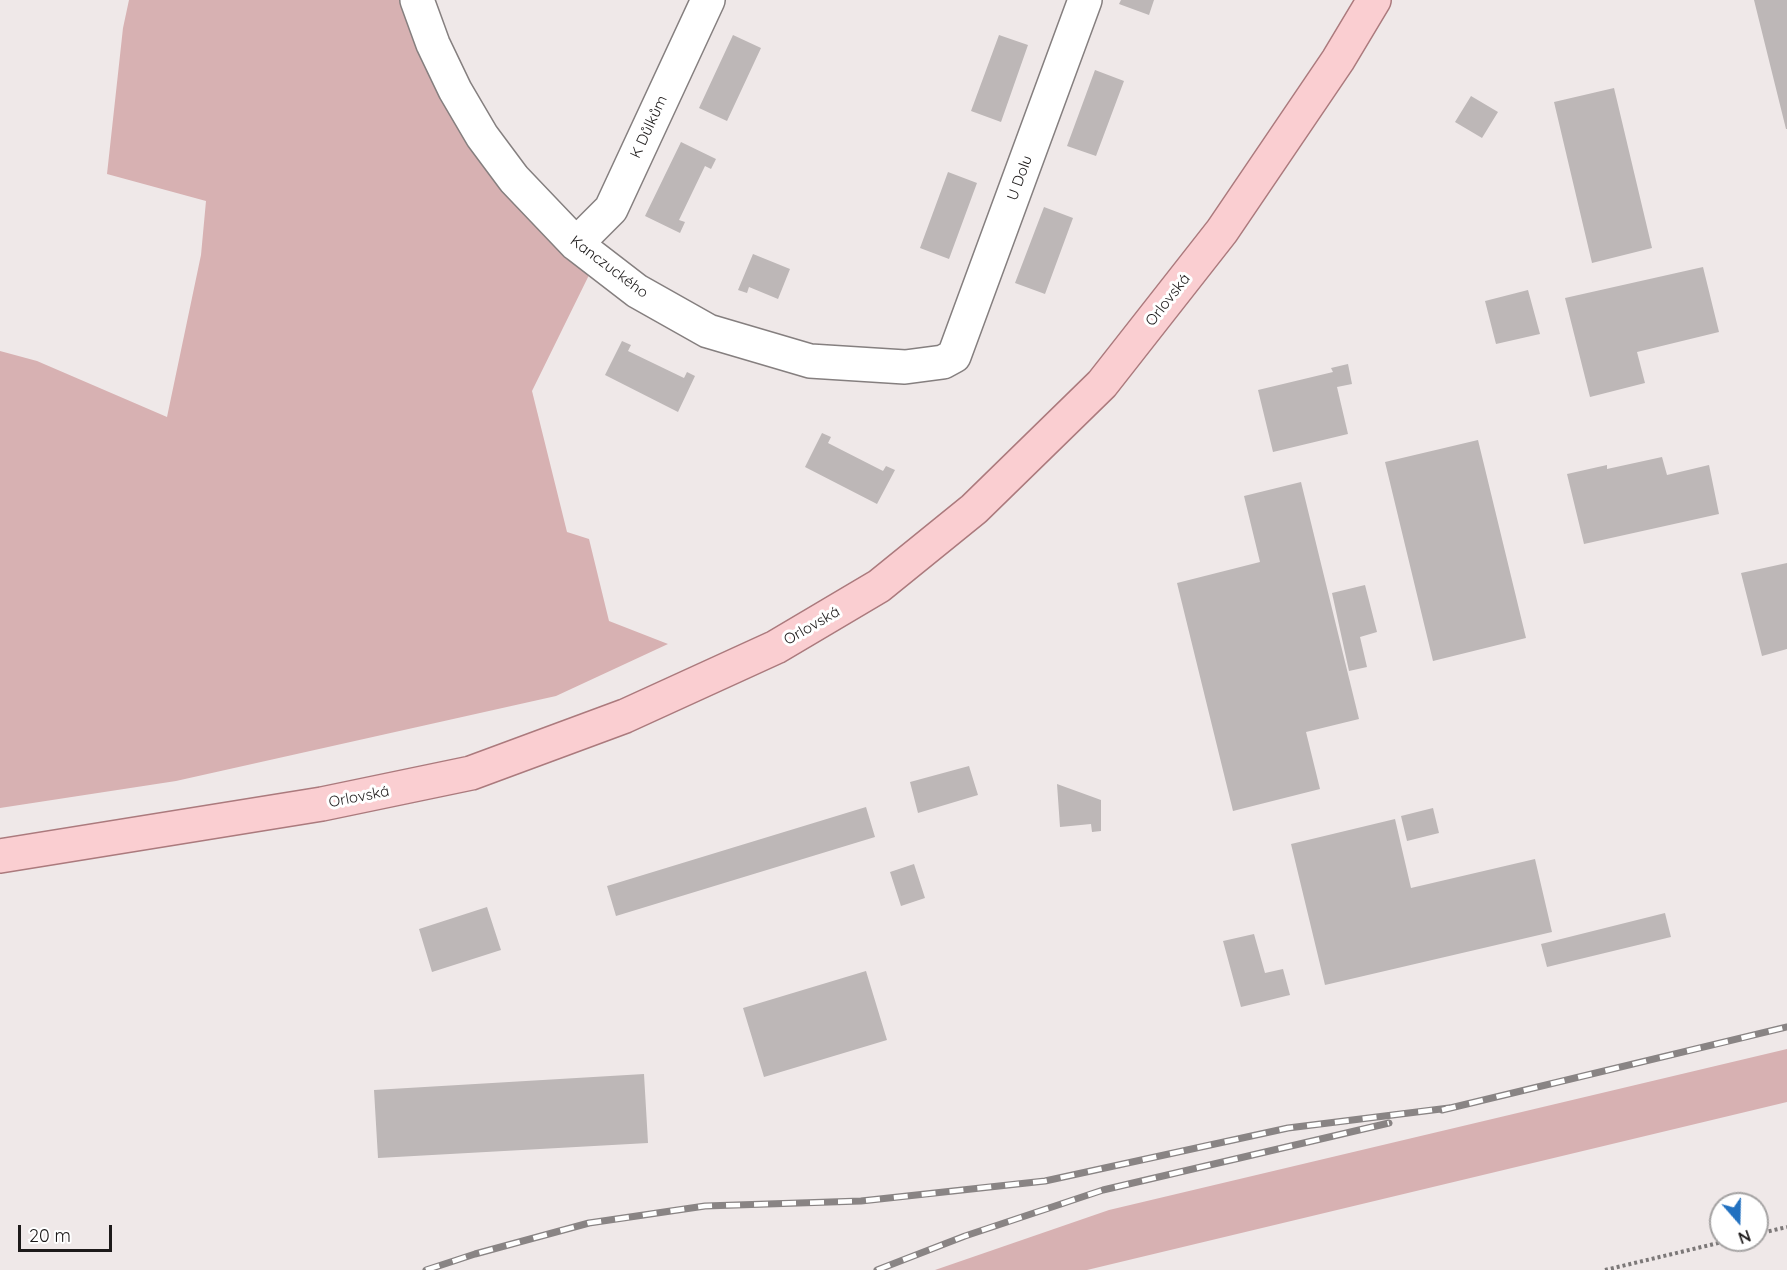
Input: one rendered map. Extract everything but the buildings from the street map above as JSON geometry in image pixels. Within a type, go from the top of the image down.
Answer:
[{"type":"main road","name":"Orlovská","points":[[0,856],[322,804],[471,773],[625,716],[776,647],[879,586],[974,509],[1102,384],[1222,231],[1338,60],[1374,0]]},
{"type":"street","name":"Kanczuckého","points":[[417,0],[446,72],[482,136],[514,179],[576,244],[637,291],[708,331],[810,360],[905,367],[943,362],[954,356]]},
{"type":"street","name":"K Důlkům","points":[[576,244],[611,209],[708,0]]},
{"type":"street","name":"U Dolu","points":[[954,356],[1084,0]]},
{"type":"path","points":[[1769,1231],[1787,1227]]},
{"type":"path","points":[[1605,1270],[1709,1245]]},
{"type":"shaded area","points":[[129,0],[403,0],[591,271],[532,391],[567,532],[589,539],[609,621],[668,644],[556,696],[176,781],[0,808],[0,351],[37,361],[167,417],[201,255],[206,201],[107,174],[123,28]]},
{"type":"shaded area","points":[[1787,1049],[1787,1102],[1087,1270],[935,1270],[1109,1210]]},
{"type":"railway","points":[[1442,1110],[1787,1027]]},
{"type":"railway","points":[[426,1270],[589,1223],[705,1206],[861,1201],[1045,1181],[1288,1128],[1449,1108]]},
{"type":"railway","points":[[877,1270],[965,1236],[1103,1190],[1389,1123]]}]
